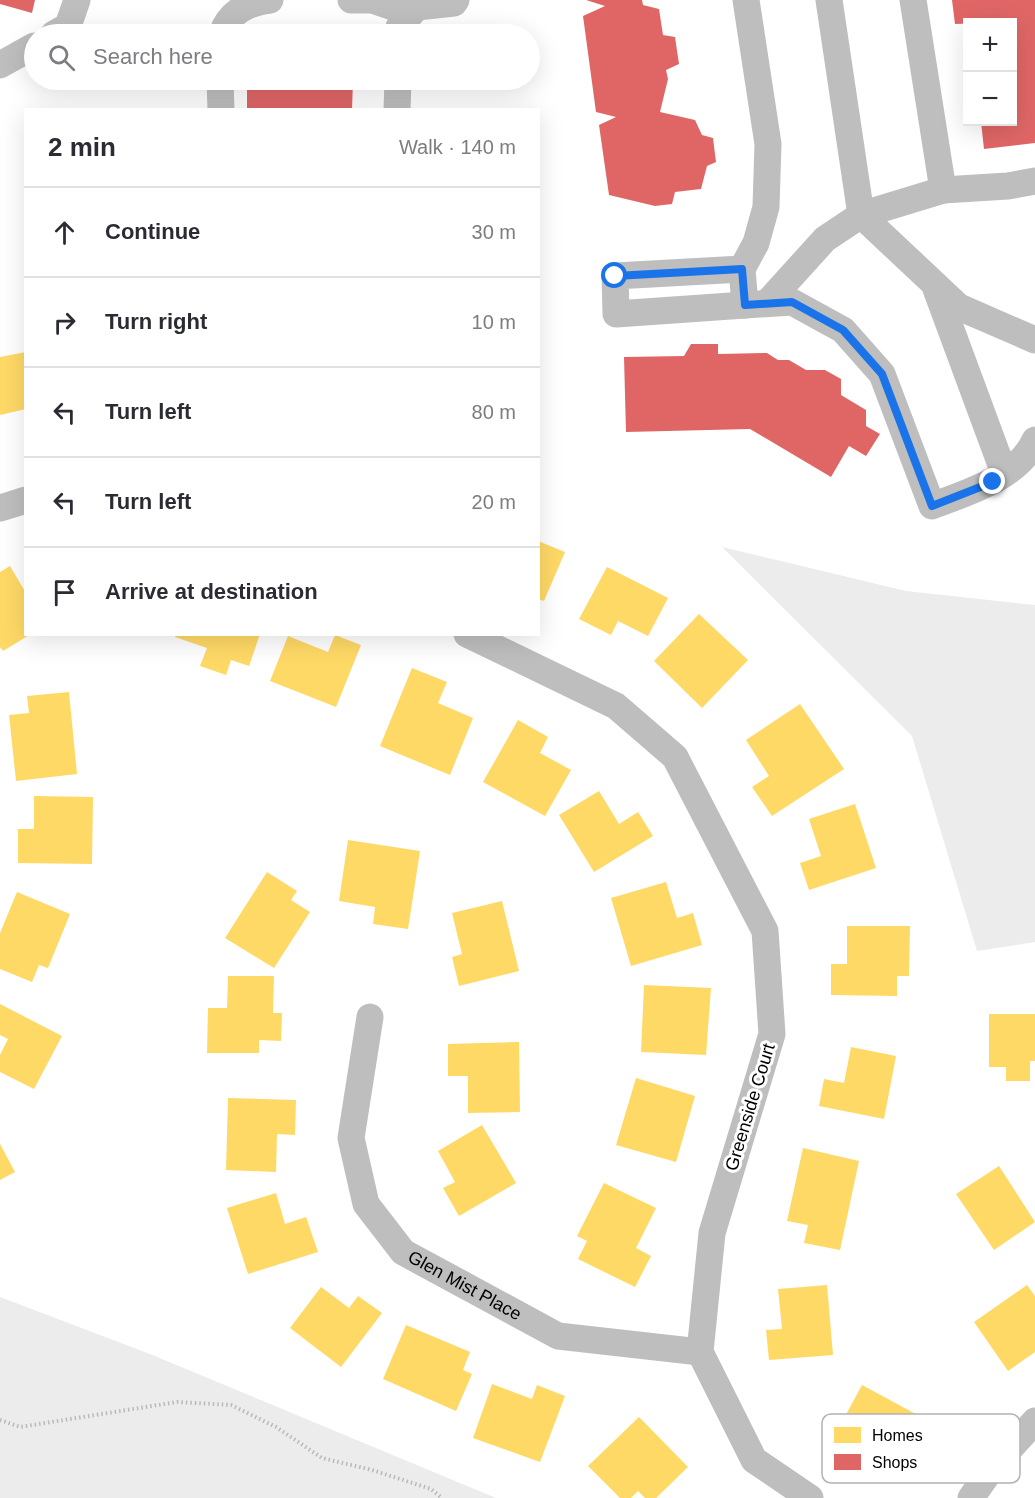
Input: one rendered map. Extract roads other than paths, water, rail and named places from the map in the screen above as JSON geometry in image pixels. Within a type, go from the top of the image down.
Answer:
[{"type":"street","points":[[69,24],[77,0]]},
{"type":"street","points":[[225,24],[250,3],[270,0]]},
{"type":"street","points":[[351,0],[372,0],[405,24],[417,7],[454,3],[456,0]]},
{"type":"street","points":[[742,269],[756,243],[766,207],[768,144],[746,0]]},
{"type":"street","points":[[829,0],[861,215],[959,307],[1035,340]]},
{"type":"street","points":[[913,0],[943,190]]},
{"type":"street","points":[[0,65],[24,52]]},
{"type":"street","points":[[220,90],[221,108]]},
{"type":"street","points":[[397,108],[398,90]]},
{"type":"street","points":[[756,304],[825,239],[861,215],[943,190],[1035,181]]},
{"type":"street","points":[[742,269],[615,276],[616,314],[792,302],[843,330],[882,374],[932,506],[993,482],[1029,453],[1035,440]]},
{"type":"street","points":[[742,269],[756,304]]},
{"type":"street","points":[[935,285],[1004,473]]},
{"type":"street","points":[[0,508],[24,501]]},
{"type":"street","name":"Greenside Court","points":[[471,636],[616,706],[675,757],[765,931],[772,1034],[712,1233],[700,1352]]},
{"type":"street","name":"Glen Mist Place","points":[[370,1017],[351,1138],[366,1204],[403,1252],[558,1336],[700,1352]]},
{"type":"street","points":[[700,1352],[754,1460],[810,1498]]},
{"type":"street","points":[[1020,1437],[1035,1421]]},
{"type":"street","points":[[970,1498],[981,1483]]}]
